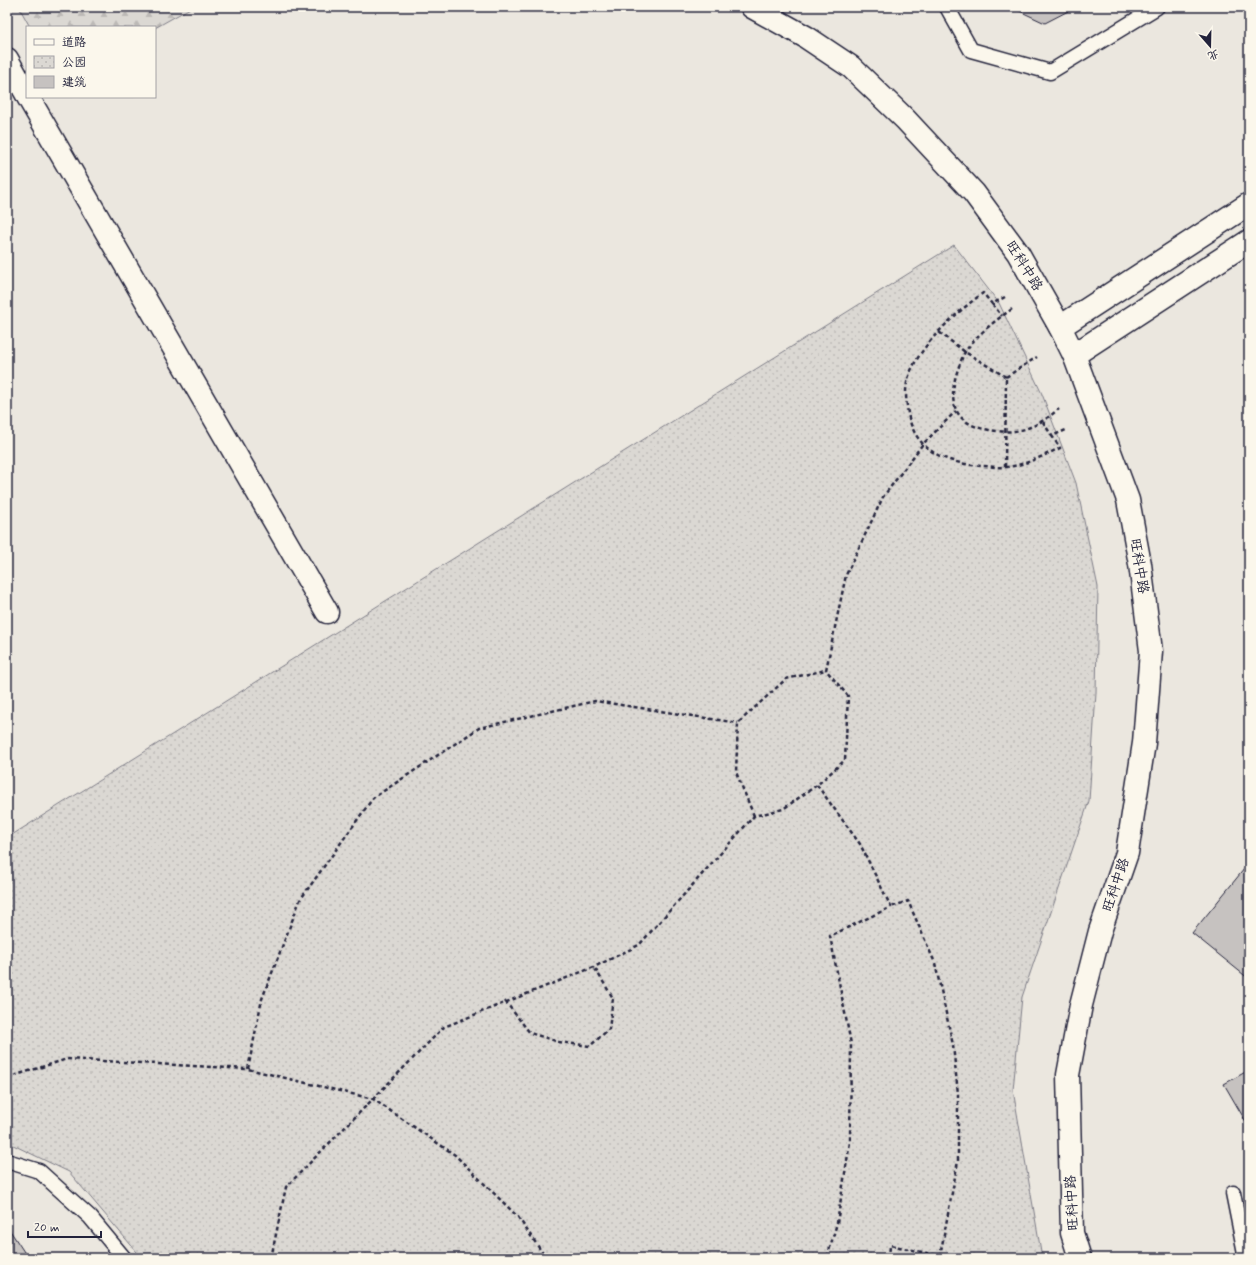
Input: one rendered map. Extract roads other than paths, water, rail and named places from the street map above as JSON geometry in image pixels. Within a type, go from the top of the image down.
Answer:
[{"type":"street","name":"旺科中路","points":[[752,7],[806,37],[851,67],[905,119],[974,193],[1018,253],[1074,354],[1128,500],[1140,564],[1151,651],[1144,743],[1127,852],[1100,931],[1081,1004],[1068,1075],[1072,1233],[1080,1258]]},
{"type":"street","points":[[7,59],[26,94]]},
{"type":"street","points":[[28,98],[327,612]]},
{"type":"street","points":[[1060,327],[1249,204]]},
{"type":"street","points":[[1074,354],[1249,241]]},
{"type":"lane","points":[[947,7],[971,50],[1050,72],[1157,7]]},
{"type":"lane","points":[[7,1161],[39,1171],[90,1217],[124,1258]]},
{"type":"lane","points":[[1233,1193],[1246,1258]]}]
